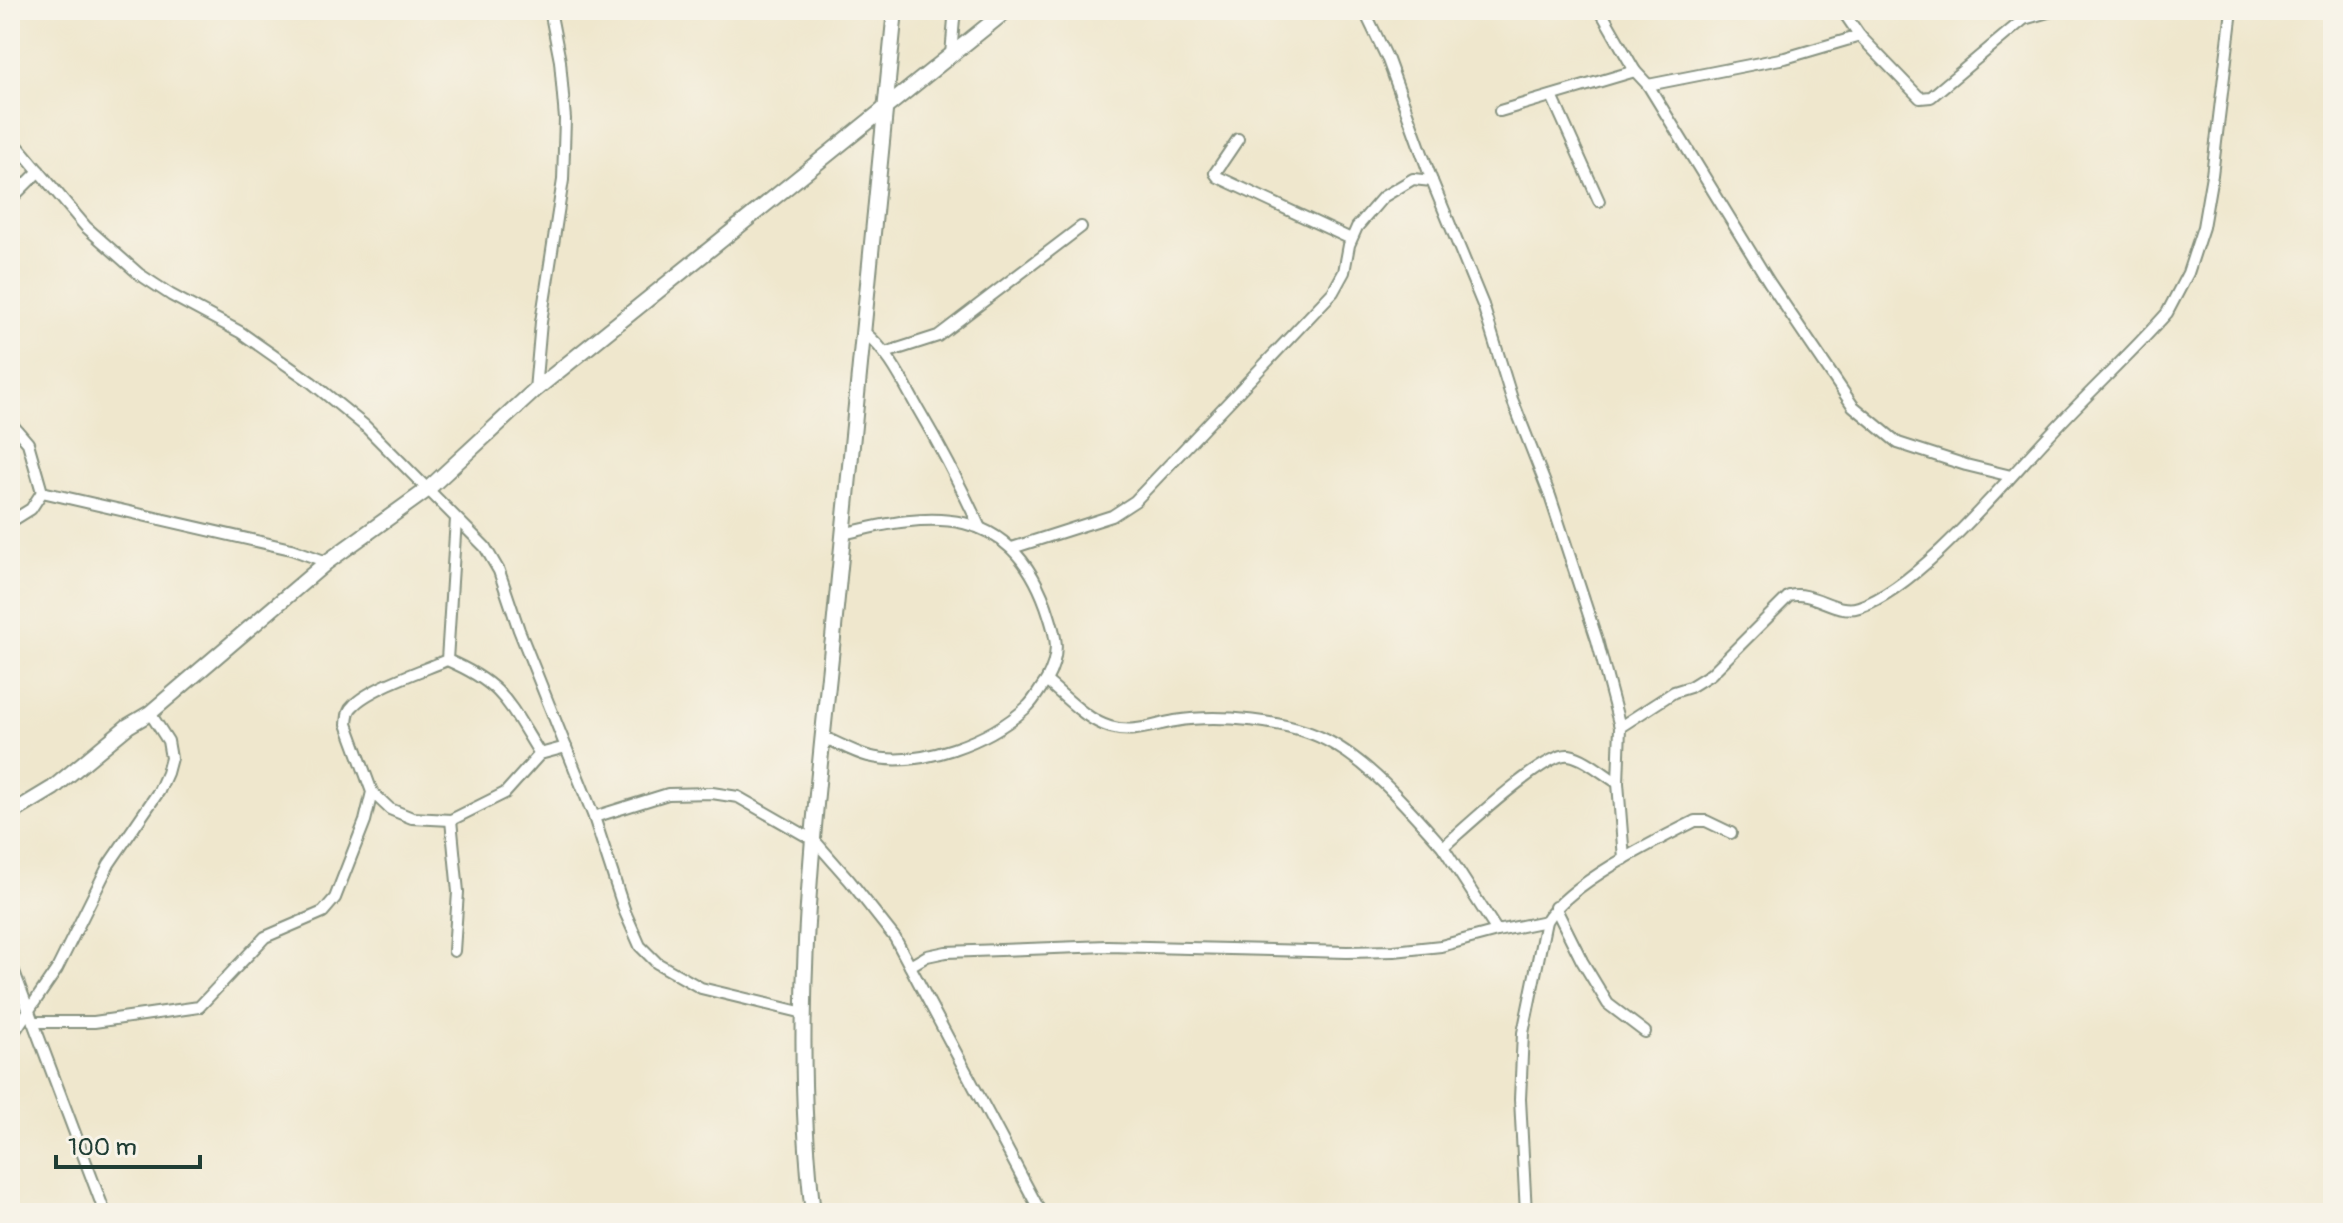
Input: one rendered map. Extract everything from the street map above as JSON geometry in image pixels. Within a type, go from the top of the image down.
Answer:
[{"type":"main road","points":[[813,1213],[805,1148],[804,1013],[815,841],[895,10]]},
{"type":"main road","points":[[10,814],[53,788],[128,726],[150,713],[327,562],[427,490],[535,390],[1007,10]]},
{"type":"street","points":[[535,390],[541,322],[563,180],[565,119],[560,61],[550,10]]},
{"type":"street","points":[[951,55],[954,19],[958,10]]},
{"type":"street","points":[[1364,10],[1388,60],[1432,181],[1483,305],[1512,399],[1550,496],[1597,640],[1620,727],[1618,783],[1624,859]]},
{"type":"street","points":[[1600,10],[1635,71],[1648,85],[1769,282],[1853,406],[1898,443],[2011,476]]},
{"type":"street","points":[[1842,10],[1860,36],[1920,98],[1931,97],[2021,14],[2055,10]]},
{"type":"street","points":[[1620,727],[1674,692],[1690,687],[1711,674],[1789,596],[1801,593],[1844,609],[1859,607],[1901,583],[1951,540],[2167,313],[2188,273],[2203,227],[2232,10]]},
{"type":"street","points":[[1648,85],[1785,58],[1860,36]]},
{"type":"street","points":[[1500,111],[1635,71]]},
{"type":"street","points":[[1552,96],[1599,201]]},
{"type":"street","points":[[10,137],[86,227],[139,274],[240,332],[311,382],[365,426],[485,547],[499,571],[640,946],[657,963],[701,988],[804,1013]]},
{"type":"street","points":[[1238,139],[1215,173],[1218,177],[1351,239]]},
{"type":"street","points":[[10,200],[39,171]]},
{"type":"street","points":[[1012,548],[1112,516],[1135,501],[1333,292],[1344,272],[1351,239],[1357,227],[1383,197],[1413,179],[1432,181]]},
{"type":"street","points":[[885,353],[938,336],[1081,227]]},
{"type":"street","points":[[864,332],[885,353],[957,477],[980,528]]},
{"type":"street","points":[[10,422],[28,443],[42,492],[31,509],[10,522]]},
{"type":"street","points":[[42,492],[291,549],[327,562]]},
{"type":"street","points":[[823,737],[869,756],[898,760],[926,757],[967,745],[1028,706],[1055,663],[1057,637],[1039,588],[1012,548],[980,528],[927,518],[843,534]]},
{"type":"street","points":[[447,660],[456,519]]},
{"type":"street","points":[[540,754],[505,697],[474,672],[447,660],[380,689],[355,703],[348,712],[347,724],[372,792],[390,809],[412,818],[451,820],[505,793],[540,754],[566,747]]},
{"type":"street","points":[[1046,681],[1086,715],[1106,726],[1128,732],[1176,721],[1220,716],[1276,725],[1325,739],[1399,798],[1443,847],[1497,931]]},
{"type":"street","points":[[10,1038],[31,1016],[109,864],[159,791],[167,773],[171,758],[168,741],[150,713]]},
{"type":"street","points":[[1443,847],[1521,781],[1547,762],[1565,754],[1579,758],[1618,783]]},
{"type":"street","points":[[31,1016],[94,1022],[199,1007],[265,937],[323,912],[329,906],[335,898],[365,821],[372,792]]},
{"type":"street","points":[[594,817],[668,794],[712,793],[738,797],[815,841],[895,938],[1041,1213]]},
{"type":"street","points":[[451,820],[458,892],[454,951]]},
{"type":"street","points":[[1526,1213],[1520,1099],[1523,1033],[1546,921],[1555,907],[1624,859],[1695,821],[1706,821],[1731,833]]},
{"type":"street","points":[[1555,907],[1608,1004],[1645,1032]]},
{"type":"street","points":[[910,966],[927,956],[946,952],[1093,946],[1394,951],[1441,946],[1546,921]]},
{"type":"street","points":[[10,961],[105,1213]]}]
